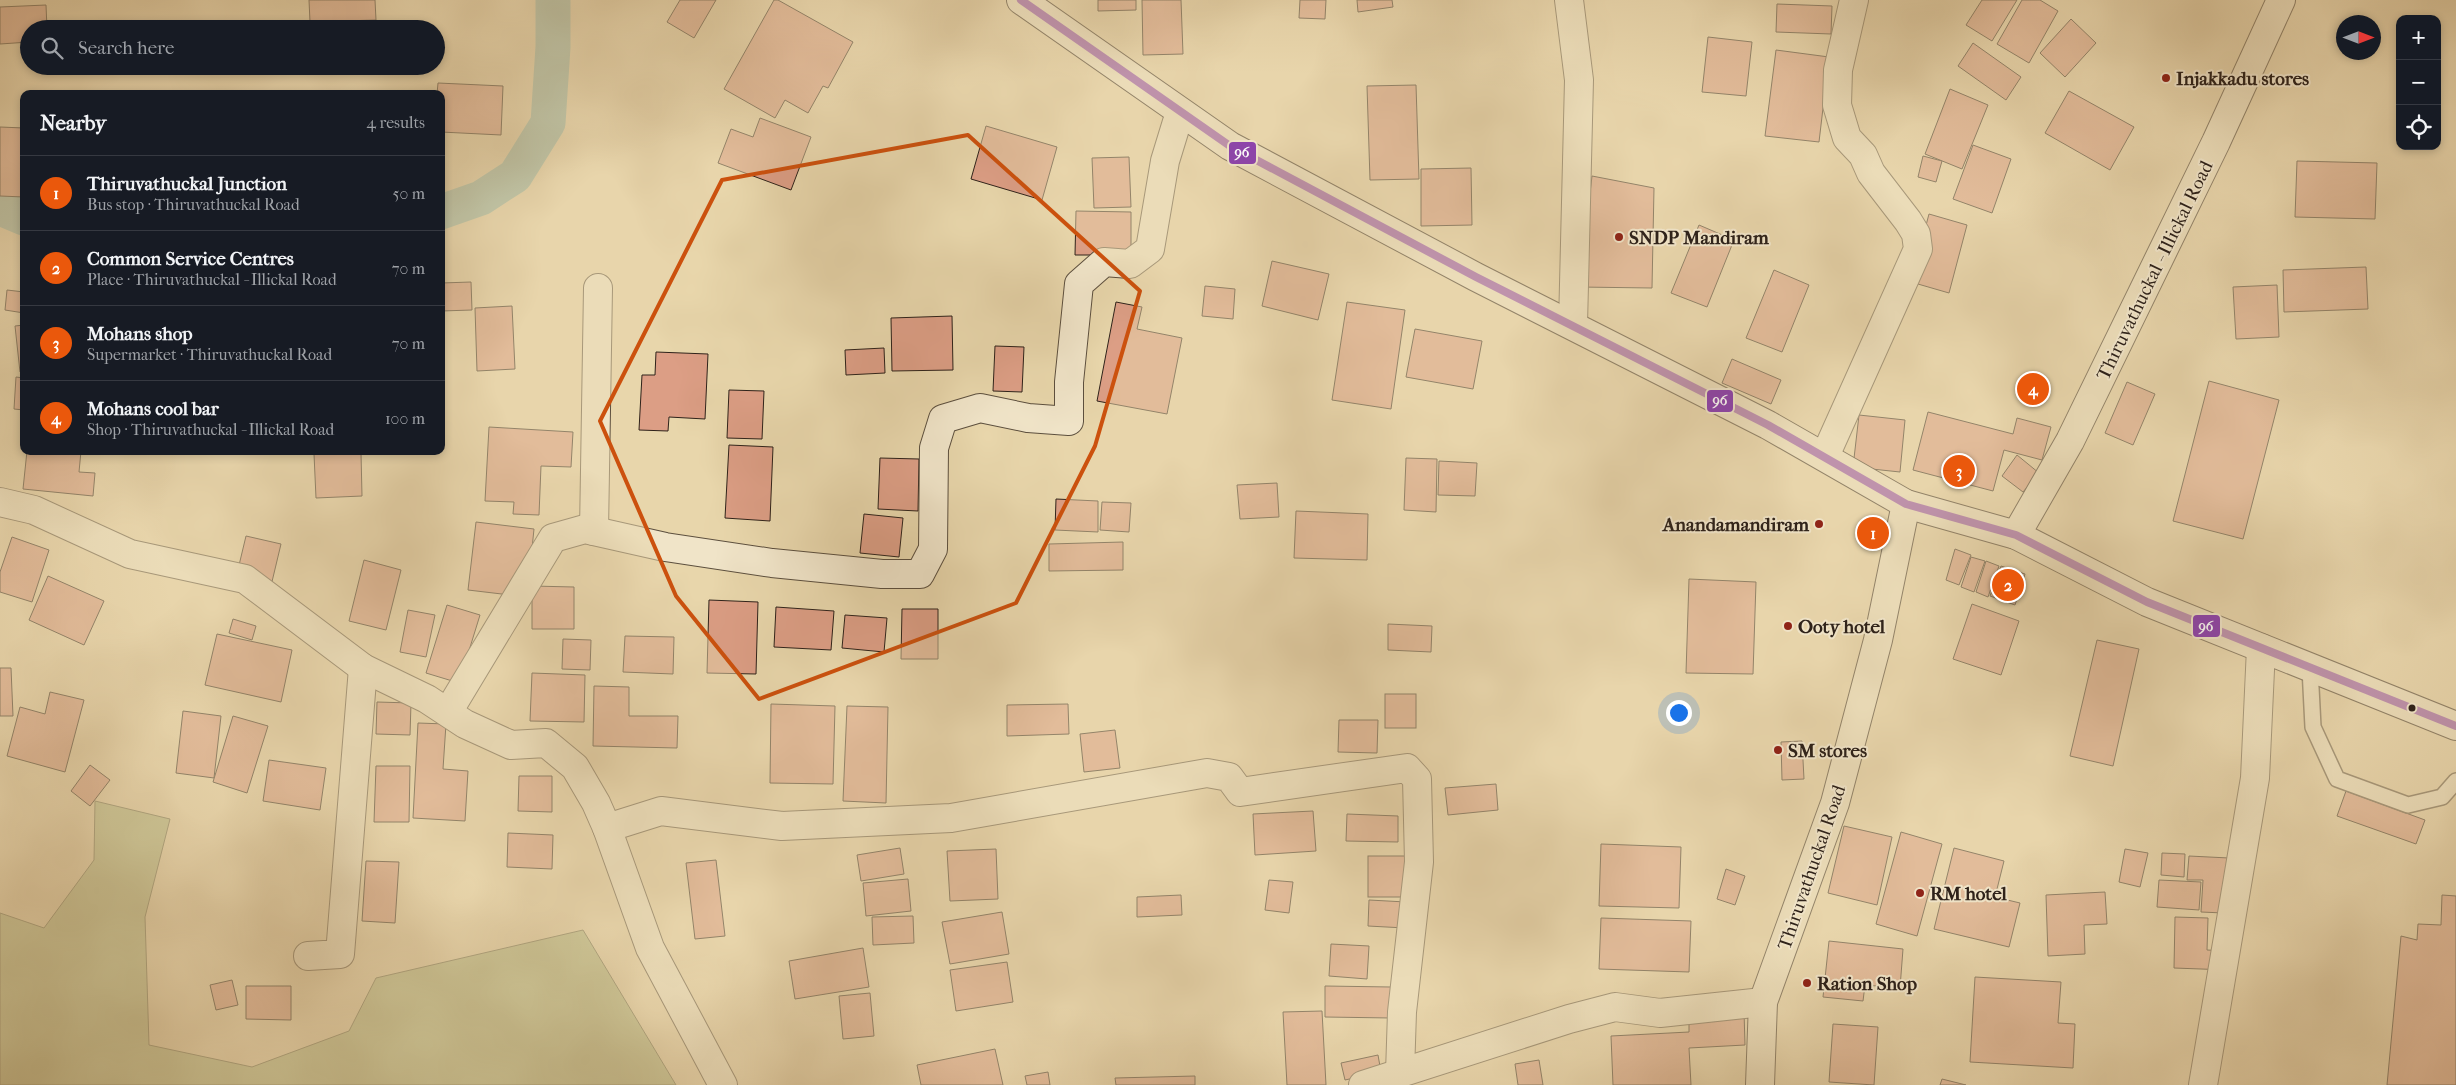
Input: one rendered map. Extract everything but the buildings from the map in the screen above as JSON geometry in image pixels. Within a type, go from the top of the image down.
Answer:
[{"type":"street","points":[[1021,0],[1230,146],[1281,175],[1825,456],[1906,504],[2016,535],[2147,602],[2456,726]]},
{"type":"street","points":[[1569,0],[1579,80],[1573,325]]},
{"type":"street","points":[[1825,456],[1918,248],[1916,234],[1908,221],[1871,173],[1864,155],[1846,138],[1837,105],[1838,70],[1854,0]]},
{"type":"street","name":"Thiruvathuckal - Illickal Road","points":[[2016,535],[2070,441],[2216,142],[2281,0]]},
{"type":"street","points":[[448,712],[553,538],[585,529],[665,547],[772,563],[882,574],[920,574],[933,549],[934,448],[943,419],[980,408],[1028,418],[1070,421],[1070,382],[1079,284],[1104,262],[1130,264],[1150,249],[1165,161],[1180,112]]},
{"type":"street","points":[[594,531],[598,288]]},
{"type":"street","points":[[0,502],[34,510],[130,554],[245,579],[363,668],[427,699],[465,724],[511,745],[546,743],[575,767],[607,828],[650,948],[723,1085]]},
{"type":"street","name":"Thiruvathuckal Road","points":[[1760,1085],[1763,1002],[1835,802],[1878,640],[1906,504]]},
{"type":"street","points":[[2203,1085],[2255,778],[2261,648]]},
{"type":"street","points":[[308,956],[340,954],[363,668]]},
{"type":"street","points":[[607,828],[661,811],[782,826],[951,818],[1207,773],[1229,777],[1240,792],[1407,768],[1418,779],[1419,862],[1402,1012],[1400,1073]]},
{"type":"street","points":[[1363,1085],[1568,1019],[1615,1007],[1660,1013],[1763,1002]]},
{"type":"lane","points":[[2310,668],[2313,726],[2337,779],[2408,805],[2442,797],[2456,781]]},
{"type":"highlighted area","points":[[968,135],[1140,291],[1095,446],[1016,603],[759,699],[676,596],[600,421],[722,180]]},
{"type":"green space","points":[[95,801],[170,819],[145,917],[149,1045],[252,1067],[349,1031],[376,978],[583,930],[676,1085],[0,1085],[0,913],[44,928],[94,860]]},
{"type":"waterway","points":[[445,211],[481,198],[515,176],[548,123],[553,47],[553,0]]},
{"type":"waterway","points":[[0,208],[20,216]]},
{"type":"transit line","name":"96","points":[[1021,0],[1230,146],[1476,277],[1768,425],[1906,504],[2016,535],[2147,602],[2456,726]]},
{"type":"place","name":"Injakkadu stores","points":[[2166,78]]},
{"type":"place","name":"SNDP Mandiram","points":[[1619,237]]},
{"type":"place","name":"Mohans cool bar","points":[[2033,389]]},
{"type":"place","name":"Mohans shop","points":[[1959,471]]},
{"type":"place","name":"Anandamandiram","points":[[1819,524]]},
{"type":"place","name":"Thiruvathuckal Junction","points":[[1873,533]]},
{"type":"place","name":"Common Service Centres","points":[[2008,585]]},
{"type":"place","name":"Ooty hotel","points":[[1788,626]]},
{"type":"place","name":"SM stores","points":[[1778,750]]},
{"type":"place","name":"RM hotel","points":[[1920,893]]},
{"type":"place","name":"Ration Shop","points":[[1807,983]]}]
